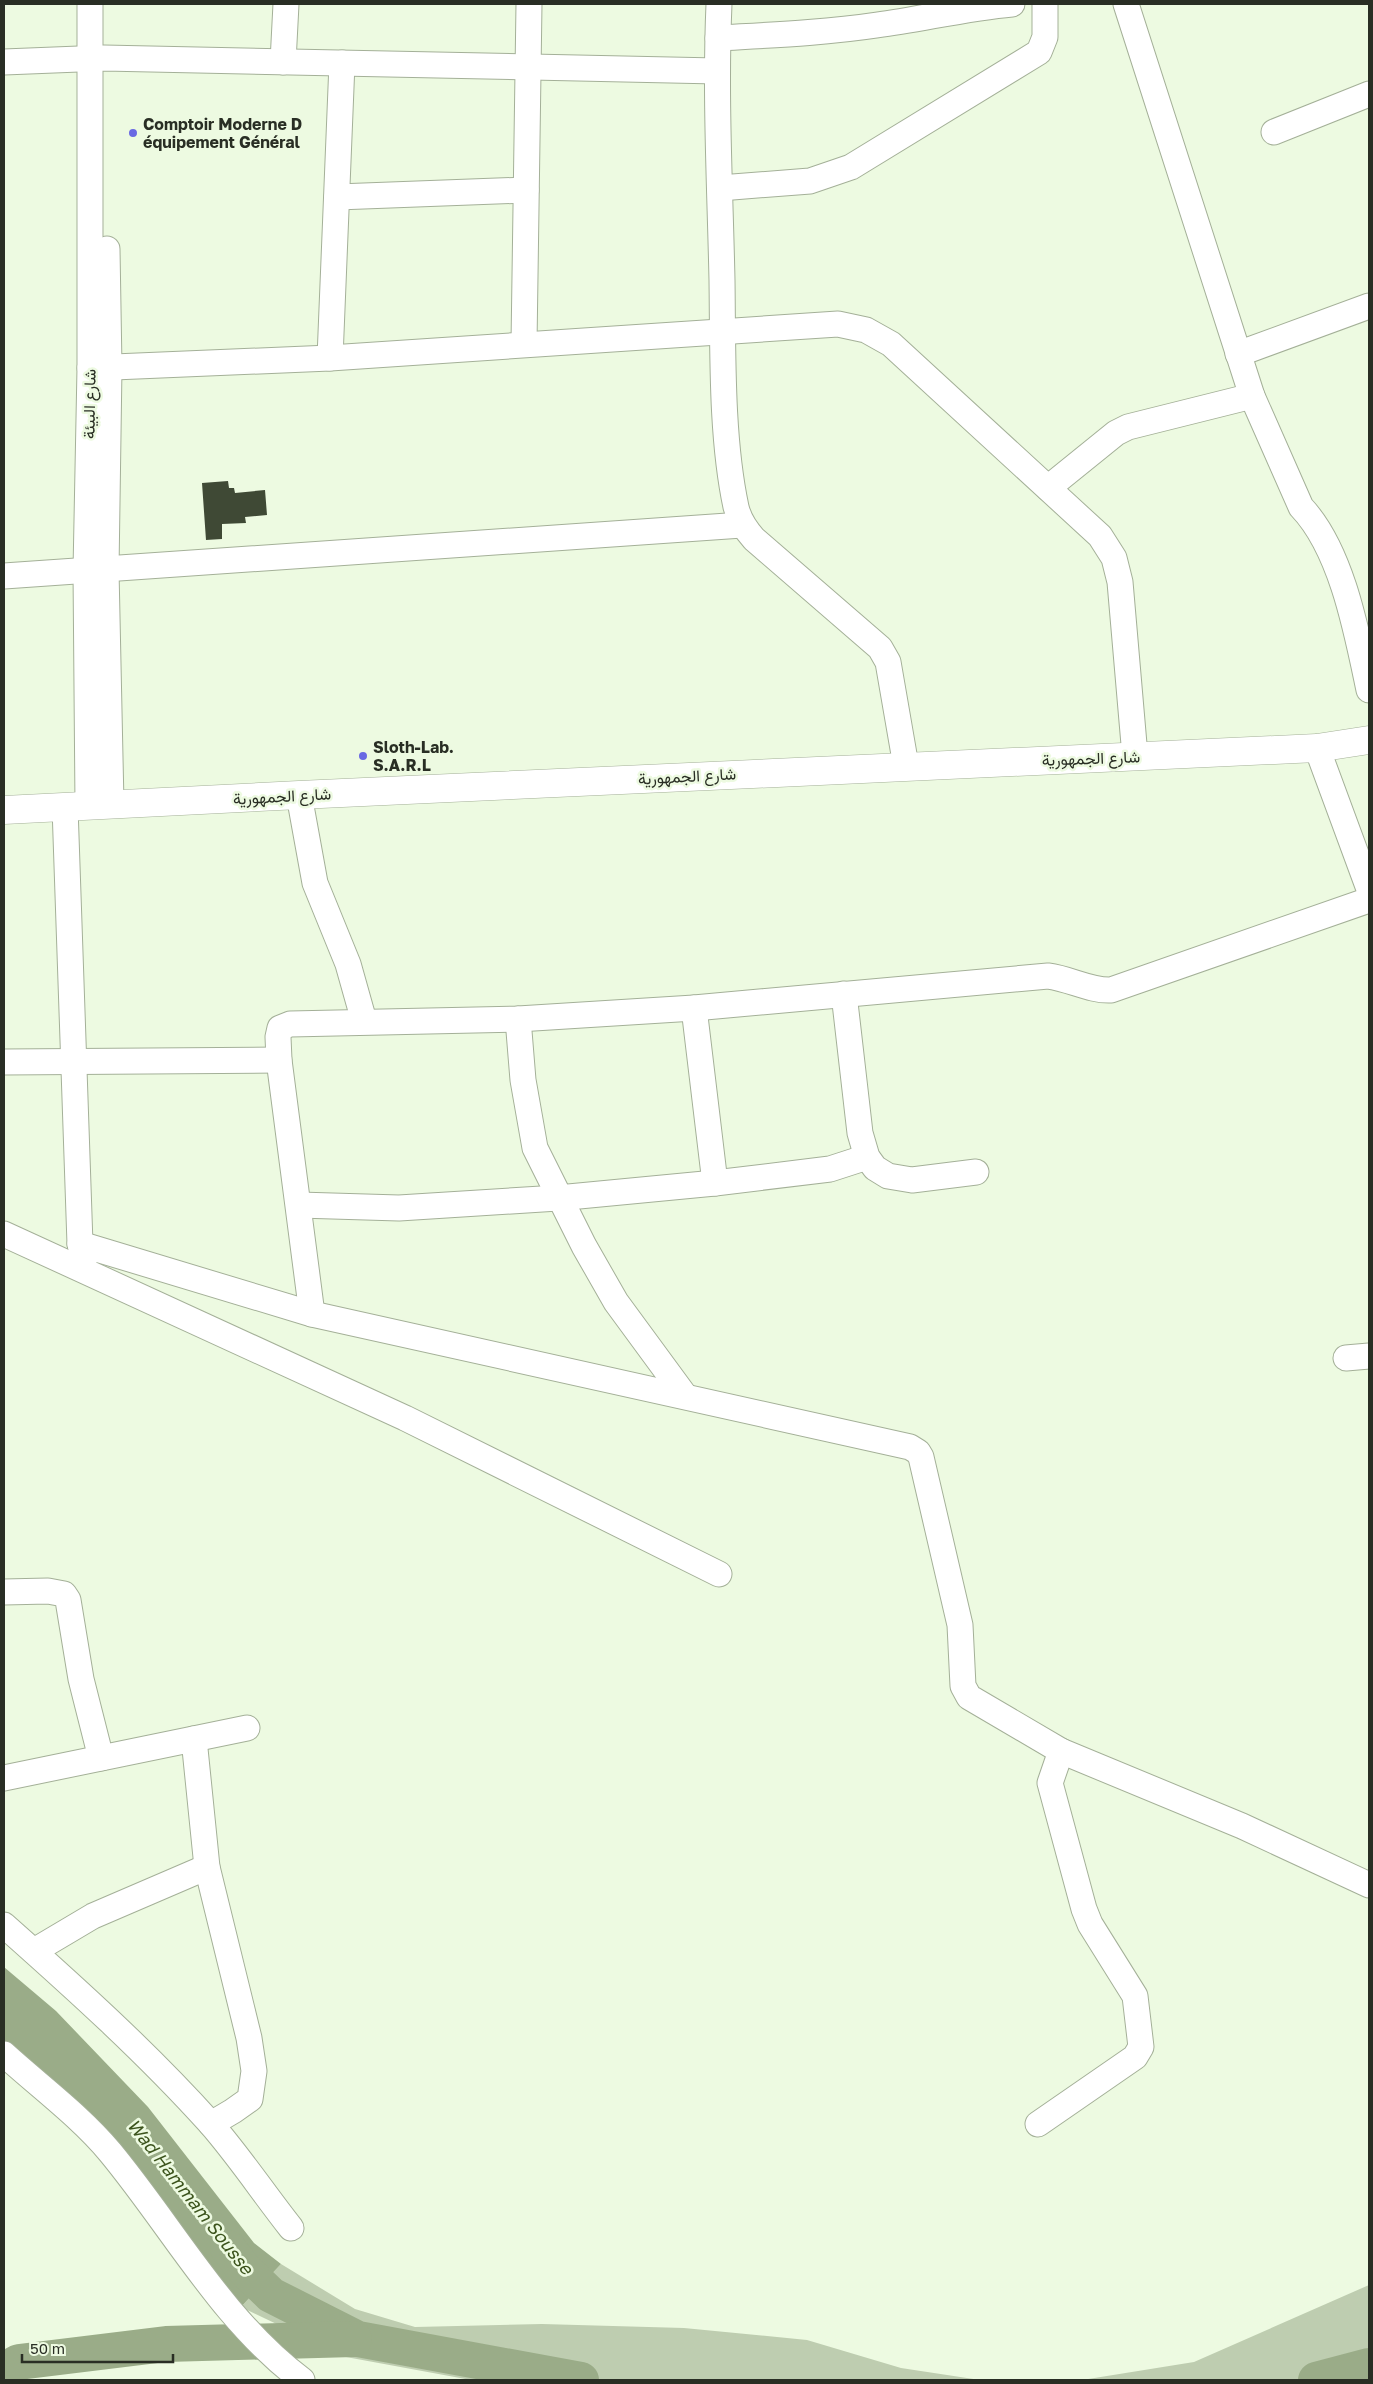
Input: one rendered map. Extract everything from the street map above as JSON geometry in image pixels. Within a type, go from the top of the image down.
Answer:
[{"type":"main road","name":"شارع الجمهورية","points":[[4,810],[1316,748],[1369,740]]},
{"type":"street","name":"شارع البيئة","points":[[87,1273],[80,1244],[73,1060],[88,805],[96,571],[100,368],[97,59],[90,4]]},
{"type":"street","name":"شارع البيئة","points":[[97,59],[104,4]]},
{"type":"street","points":[[283,62],[286,4]]},
{"type":"street","points":[[524,344],[529,4]]},
{"type":"street","points":[[720,4],[717,71],[723,332],[728,442],[736,508],[742,525],[754,539],[880,648],[888,662],[906,766]]},
{"type":"street","points":[[718,38],[849,29],[954,8],[1012,4]]},
{"type":"street","points":[[720,188],[810,181],[851,167],[1039,52],[1045,37],[1045,4]]},
{"type":"street","points":[[1126,4],[1252,396],[1301,507],[1312,518],[1330,550],[1343,585],[1369,690]]},
{"type":"street","points":[[4,62],[97,59],[717,71]]},
{"type":"street","points":[[330,358],[342,63]]},
{"type":"street","points":[[1274,132],[1369,94]]},
{"type":"street","points":[[337,197],[526,190]]},
{"type":"street","points":[[1238,354],[1369,306]]},
{"type":"street","points":[[100,368],[330,358],[838,324],[866,330],[890,344],[1048,488],[1100,536],[1114,558],[1120,582],[1135,756]]},
{"type":"street","points":[[1048,488],[1116,433],[1128,427],[1252,396]]},
{"type":"street","points":[[4,576],[742,525]]},
{"type":"street","points":[[1316,748],[1369,889]]},
{"type":"street","points":[[298,795],[317,888],[348,964],[364,1021]]},
{"type":"street","points":[[312,1314],[279,1060],[278,1036],[280,1028],[290,1024],[518,1019],[694,1008],[1048,976],[1070,980],[1100,991],[1111,990],[1369,900]]},
{"type":"street","points":[[844,994],[858,1116],[867,1157],[876,1168],[888,1176],[912,1180],[976,1172]]},
{"type":"street","points":[[694,1008],[715,1183]]},
{"type":"street","points":[[518,1019],[523,1080],[535,1148],[558,1198],[616,1302],[685,1396]]},
{"type":"street","points":[[4,1062],[279,1060]]},
{"type":"street","points":[[299,1204],[399,1208],[558,1198],[715,1183],[830,1169],[867,1157]]},
{"type":"street","points":[[4,1234],[405,1418],[719,1574]]},
{"type":"street","points":[[80,1244],[312,1314],[910,1447],[918,1452],[960,1625],[965,1694],[1061,1751],[1242,1826],[1369,1885]]},
{"type":"street","points":[[4,1592],[48,1591],[64,1594],[68,1600],[81,1679],[101,1758]]},
{"type":"street","points":[[4,1778],[246,1728]]},
{"type":"street","points":[[194,1739],[207,1867],[249,2038],[254,2071],[250,2099],[210,2124]]},
{"type":"street","points":[[1038,2124],[1135,2057],[1141,2047],[1135,1996],[1090,1924],[1080,1897],[1050,1783],[1061,1751]]},
{"type":"street","points":[[34,1951],[93,1916],[207,1867]]},
{"type":"street","points":[[4,1924],[128,2038],[210,2124],[292,2228]]},
{"type":"street","points":[[4,2054],[109,2151],[242,2324],[269,2364],[302,2380]]},
{"type":"shaded area","points":[[281,2264],[355,2309],[415,2327],[542,2324],[684,2328],[807,2340],[901,2368],[980,2380],[471,2380],[346,2357],[241,2307]]},
{"type":"shaded area","points":[[1369,2285],[1369,2380],[1082,2380],[1194,2362]]},
{"type":"water","points":[[4,1967],[56,2011],[148,2107],[254,2243],[281,2264],[241,2307],[20,2055],[4,2042]]},
{"type":"building","points":[[228,481],[229,488],[234,488],[235,493],[265,490],[267,515],[245,517],[246,523],[222,524],[222,539],[206,540],[202,483]]},
{"type":"waterway","name":"Wad Hammam Sousse","points":[[228,2248],[243,2268],[271,2295],[358,2339],[581,2380]]},
{"type":"waterway","points":[[4,2370],[19,2362],[166,2344],[354,2339]]},
{"type":"waterway","name":"Wad Hammam Sousse","points":[[1316,2380],[1369,2366]]},
{"type":"place","name":"Comptoir Moderne D équipement Général","points":[[133,133]]},
{"type":"place","name":"Sloth-Lab. S.A.R.L","points":[[363,756]]}]
